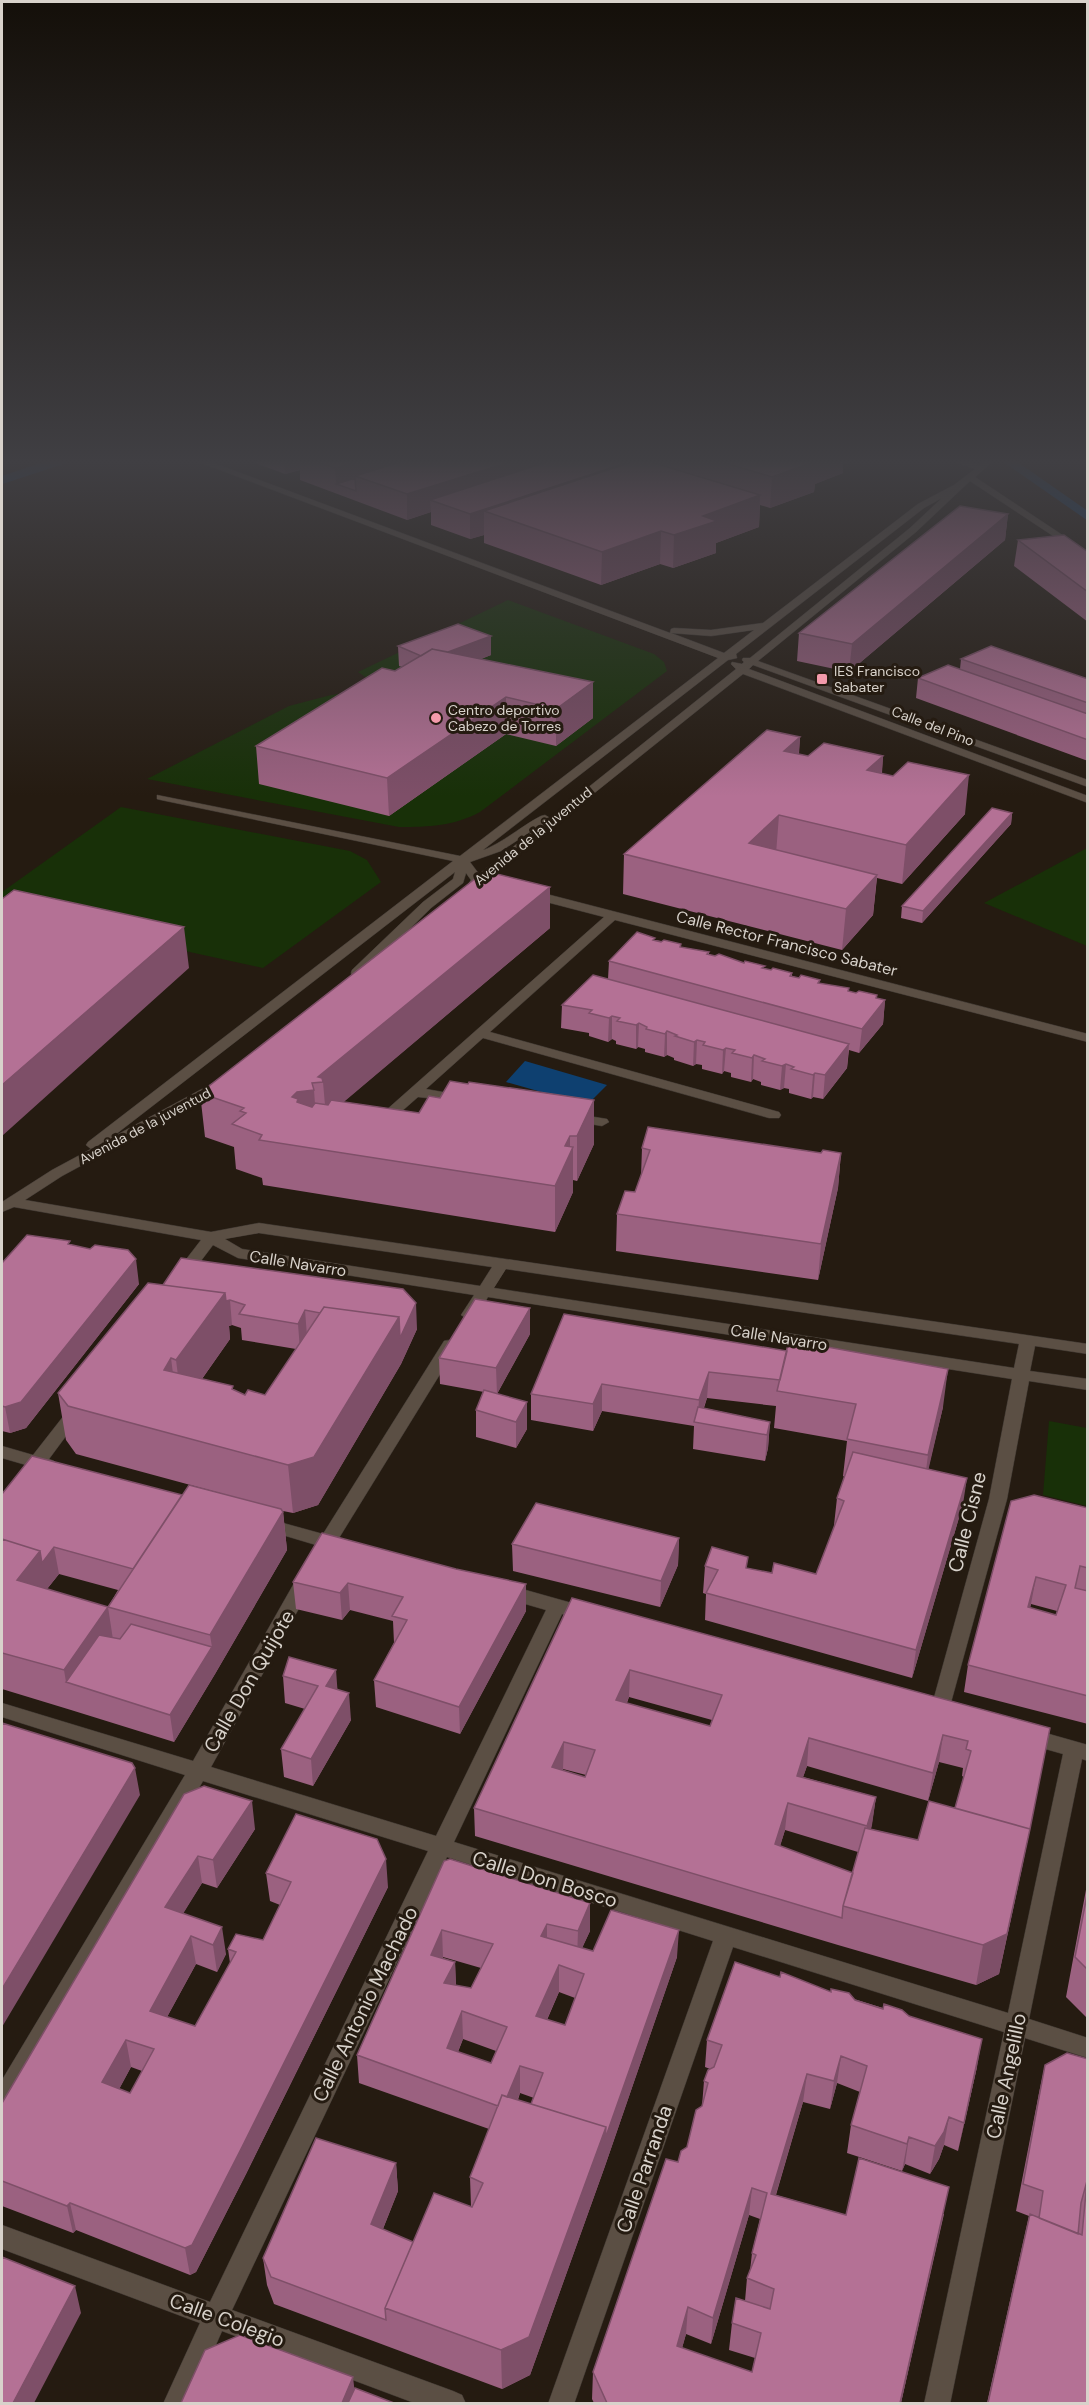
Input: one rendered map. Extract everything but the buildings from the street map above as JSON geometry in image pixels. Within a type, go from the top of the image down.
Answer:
[{"type":"street","points":[[497,571],[726,657],[744,655],[794,616],[855,574]]},
{"type":"street","name":"Avenida de la juventud","points":[[57,1173],[837,571]]},
{"type":"street","name":"Avenida de la juventud","points":[[464,860],[459,880],[427,905],[351,981],[742,670],[859,571]]},
{"type":"street","points":[[650,628],[711,633],[768,625]]},
{"type":"street","points":[[656,738],[701,689],[729,668],[726,657]]},
{"type":"street","name":"Calle del Pino","points":[[726,657],[753,661],[1088,784]]},
{"type":"street","name":"Calle del Pino","points":[[726,657],[742,670],[1088,800]]},
{"type":"street","points":[[160,797],[464,860],[498,849],[521,831],[583,797]]},
{"type":"street","points":[[464,860],[478,881],[500,887]]},
{"type":"street","name":"Calle Rector Francisco Sabater","points":[[523,892],[1088,1038]]},
{"type":"street","points":[[368,1134],[613,915]]},
{"type":"street","points":[[482,1034],[774,1115]]},
{"type":"street","name":"Avenida de la juventud","points":[[6,1205],[57,1173],[226,1083]]},
{"type":"street","points":[[416,1092],[474,1101]]},
{"type":"street","points":[[567,1116],[602,1122]]},
{"type":"street","points":[[6,1205],[211,1237],[175,1284]]},
{"type":"street","name":"Calle Navarro","points":[[211,1237],[259,1228],[1088,1349]]},
{"type":"street","name":"Calle Navarro","points":[[211,1237],[238,1253],[1088,1385]]},
{"type":"street","name":"Calle Don Quijote","points":[[2,2100],[198,1771],[328,1541],[501,1264]]},
{"type":"street","name":"Calle Cisne","points":[[940,1712],[998,1499],[1028,1340]]},
{"type":"street","points":[[23,1480],[88,1397]]},
{"type":"street","points":[[2,1452],[70,1471]]},
{"type":"street","points":[[998,1499],[1020,1505]]},
{"type":"street","points":[[249,1520],[351,1548]]},
{"type":"street","points":[[488,1586],[602,1618]]},
{"type":"street","name":"Calle Antonio Machado","points":[[176,2403],[557,1606]]},
{"type":"street","points":[[918,1706],[963,1718]]},
{"type":"street","name":"Calle Don Bosco","points":[[2,1710],[1088,2048]]},
{"type":"street","points":[[1007,1731],[1081,1751]]},
{"type":"street","name":"Calle Angelillo","points":[[937,2403],[1017,2025],[1081,1751]]},
{"type":"street","name":"Calle Parranda","points":[[561,2403],[726,1935]]},
{"type":"street","name":"Calle Colegio","points":[[2,2237],[453,2403]]},
{"type":"green space","name":"Centro deportivo Cabezo de Torres","points":[[508,600],[654,654],[664,662],[667,671],[480,812],[470,817],[441,825],[399,827],[147,779],[289,706],[331,695],[381,688],[358,672]]},
{"type":"green space","points":[[121,807],[350,851],[367,860],[381,882],[263,968],[2,911],[2,892]]},
{"type":"green space","points":[[1087,848],[1087,946],[984,903]]},
{"type":"green space","points":[[1049,1421],[1087,1428],[1087,1506],[1043,1495]]},
{"type":"water","points":[[525,1061],[607,1085],[587,1105],[506,1082]]},
{"type":"place","name":"IES Francisco Sabater","points":[[822,679]]},
{"type":"place","name":"Centro deportivo Cabezo de Torres","points":[[436,718]]}]
